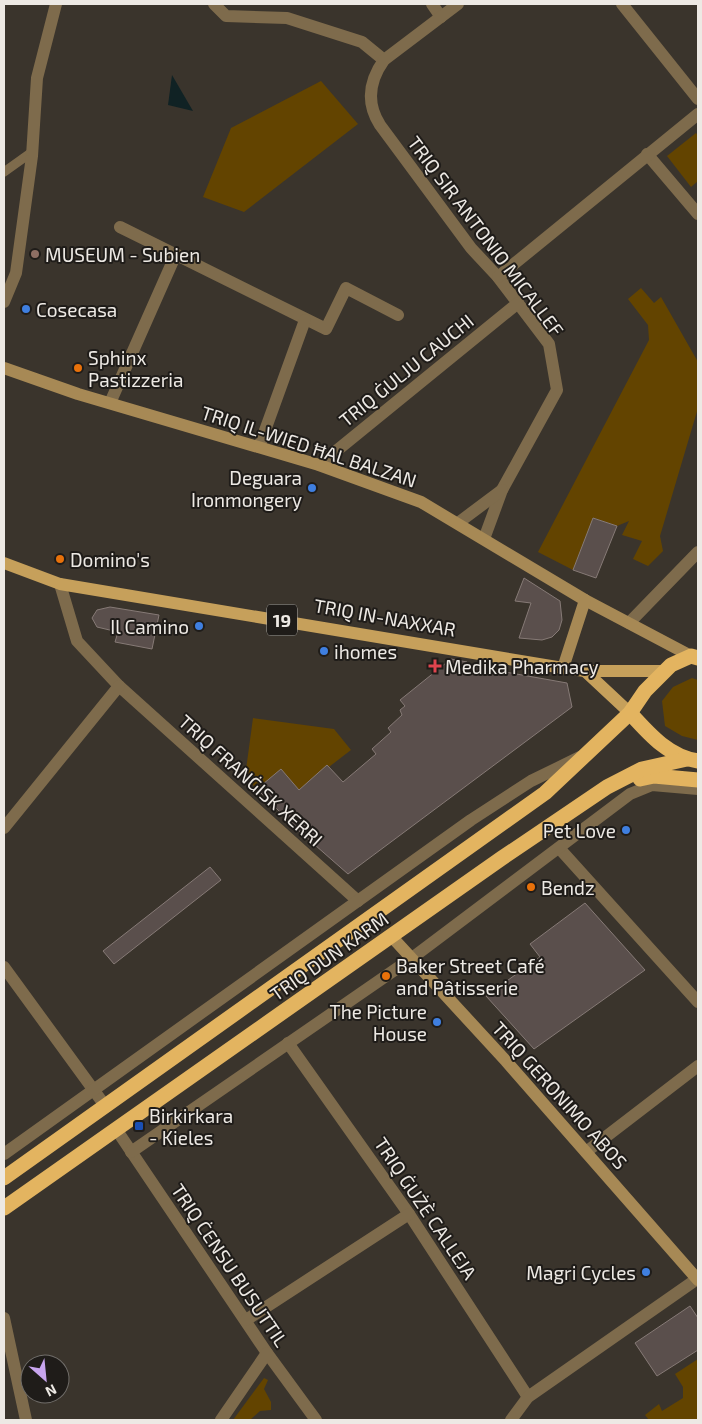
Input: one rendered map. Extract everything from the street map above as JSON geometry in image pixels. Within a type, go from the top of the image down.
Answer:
[{"type":"highway","points":[[693,760],[652,737],[630,713],[645,691],[671,665],[695,657]]},
{"type":"highway","name":"TRIQ DUN KARM","points":[[4,1178],[545,793],[630,713]]},
{"type":"highway","name":"TRIQ DUN KARM","points":[[4,1208],[502,858],[607,787],[642,769],[693,760]]},
{"type":"highway","points":[[607,787],[654,776],[698,780]]},
{"type":"main road","name":"TRIQ IL-WIED ĦAL BALZAN","points":[[4,368],[78,394],[319,465],[421,502],[585,600],[695,657]]},
{"type":"main road","name":"TRIQ IN-NAXXAR","points":[[4,563],[60,584],[564,668],[585,671],[665,671]]},
{"type":"main road","points":[[564,668],[585,600]]},
{"type":"main road","points":[[585,671],[630,713]]},
{"type":"main road","name":"TRIQ GERONIMO ABOS","points":[[392,937],[698,1279]]},
{"type":"street","points":[[4,302],[16,274],[32,152],[37,78],[56,4]]},
{"type":"street","points":[[214,4],[226,16],[287,18],[362,42],[384,60],[458,4]]},
{"type":"street","points":[[432,4],[441,17]]},
{"type":"street","points":[[622,4],[698,99]]},
{"type":"street","name":"TRIQ SIR ANTONIO MICALLEF","points":[[384,60],[376,71],[371,86],[370,100],[373,114],[471,248],[498,277],[549,344],[557,390],[502,490],[484,539]]},
{"type":"street","points":[[498,277],[698,114]]},
{"type":"street","points":[[647,154],[697,211]]},
{"type":"street","points":[[120,227],[326,329],[346,288],[398,315]]},
{"type":"street","points":[[110,403],[176,254]]},
{"type":"street","name":"TRIQ ĠULJU CAUCHI","points":[[319,465],[518,303]]},
{"type":"street","points":[[259,447],[305,320]]},
{"type":"street","name":"TRIQ SIR ANTONIO MICALLEF","points":[[458,523],[502,490]]},
{"type":"street","points":[[629,623],[698,552]]},
{"type":"street","name":"TRIQ FRANĠISK XERRI","points":[[60,584],[77,641],[119,686],[358,901]]},
{"type":"street","points":[[4,828],[119,686]]},
{"type":"street","name":"TRIQ DUN KARM","points":[[4,1154],[471,820],[531,781],[583,756]]},
{"type":"street","points":[[130,1152],[412,958],[630,794],[652,785],[698,789]]},
{"type":"street","points":[[559,848],[698,1002]]},
{"type":"street","points":[[4,967],[106,1107]]},
{"type":"street","name":"TRIQ ĠUŻÈ CALLEJA","points":[[288,1043],[409,1214],[528,1397]]},
{"type":"street","points":[[586,1152],[698,1066]]},
{"type":"street","name":"TRIQ ĊENSU BUSUTTIL","points":[[116,1129],[246,1320],[267,1354],[316,1420]]},
{"type":"street","points":[[246,1320],[409,1214]]},
{"type":"street","points":[[511,1420],[528,1397],[698,1279]]},
{"type":"street","points":[[4,1318],[26,1420]]},
{"type":"street","points":[[220,1420],[267,1354]]},
{"type":"lane","points":[[4,172],[32,152]]},
{"type":"shaded area","points":[[172,75],[193,111],[168,105]]},
{"type":"shaded area","points":[[321,81],[358,124],[244,212],[203,197],[231,128]]},
{"type":"shaded area","points":[[696,133],[698,136],[698,181],[691,187],[667,156]]},
{"type":"shaded area","points":[[641,288],[654,303],[661,297],[698,362],[698,408],[660,536],[663,551],[648,566],[633,559],[642,541],[622,535],[629,521],[617,526],[594,518],[573,570],[538,552],[649,340],[648,325],[628,299]]},
{"type":"shaded area","points":[[692,678],[698,680],[698,740],[682,736],[665,726],[662,701],[673,687]]},
{"type":"shaded area","points":[[253,718],[334,729],[351,750],[299,790],[281,770],[257,789],[245,777]]},
{"type":"shaded area","points":[[698,1359],[698,1420],[649,1420],[645,1415],[659,1404],[662,1411],[683,1398],[683,1387],[675,1374]]},
{"type":"shaded area","points":[[264,1378],[268,1380],[264,1389],[271,1402],[271,1410],[260,1411],[250,1420],[233,1420]]},
{"type":"building","points":[[593,518],[617,526],[596,578],[573,570]]},
{"type":"building","points":[[524,578],[560,601],[562,620],[559,630],[552,637],[542,640],[519,638],[531,603],[515,601]]},
{"type":"building","points":[[110,607],[159,615],[152,649],[115,642],[118,632],[97,627],[92,618],[97,610]]},
{"type":"building","points":[[451,659],[467,662],[474,670],[481,663],[486,663],[494,670],[567,683],[572,707],[348,874],[299,831],[257,789],[281,769],[299,790],[327,765],[343,782],[376,754],[372,749],[391,732],[388,728],[402,715],[400,710],[405,706],[400,700]]},
{"type":"building","points":[[210,867],[221,880],[114,964],[103,951]]},
{"type":"building","points":[[585,903],[645,970],[534,1049],[486,996],[540,957],[530,944]]},
{"type":"building","points":[[690,1306],[698,1318],[698,1350],[657,1376],[635,1343]]},
{"type":"place","name":"MUSEUM - Subien","points":[[35,254]]},
{"type":"place","name":"Cosecasa","points":[[26,309]]},
{"type":"place","name":"Sphinx Pastizzeria","points":[[78,368]]},
{"type":"place","name":"Deguara Ironmongery","points":[[312,488]]},
{"type":"place","name":"Domino's","points":[[60,559]]},
{"type":"place","name":"Il Camino","points":[[199,626]]},
{"type":"place","name":"ihomes","points":[[324,651]]},
{"type":"place","name":"Medika Pharmacy","points":[[435,666]]},
{"type":"place","name":"Pet Love","points":[[626,830]]},
{"type":"place","name":"Bendz","points":[[531,887]]},
{"type":"place","name":"Baker Street Café and Pâtisserie","points":[[386,976]]},
{"type":"place","name":"The Picture House","points":[[437,1022]]},
{"type":"place","name":"Birkirkara - Kieles","points":[[139,1126]]},
{"type":"place","name":"Magri Cycles","points":[[646,1272]]}]
